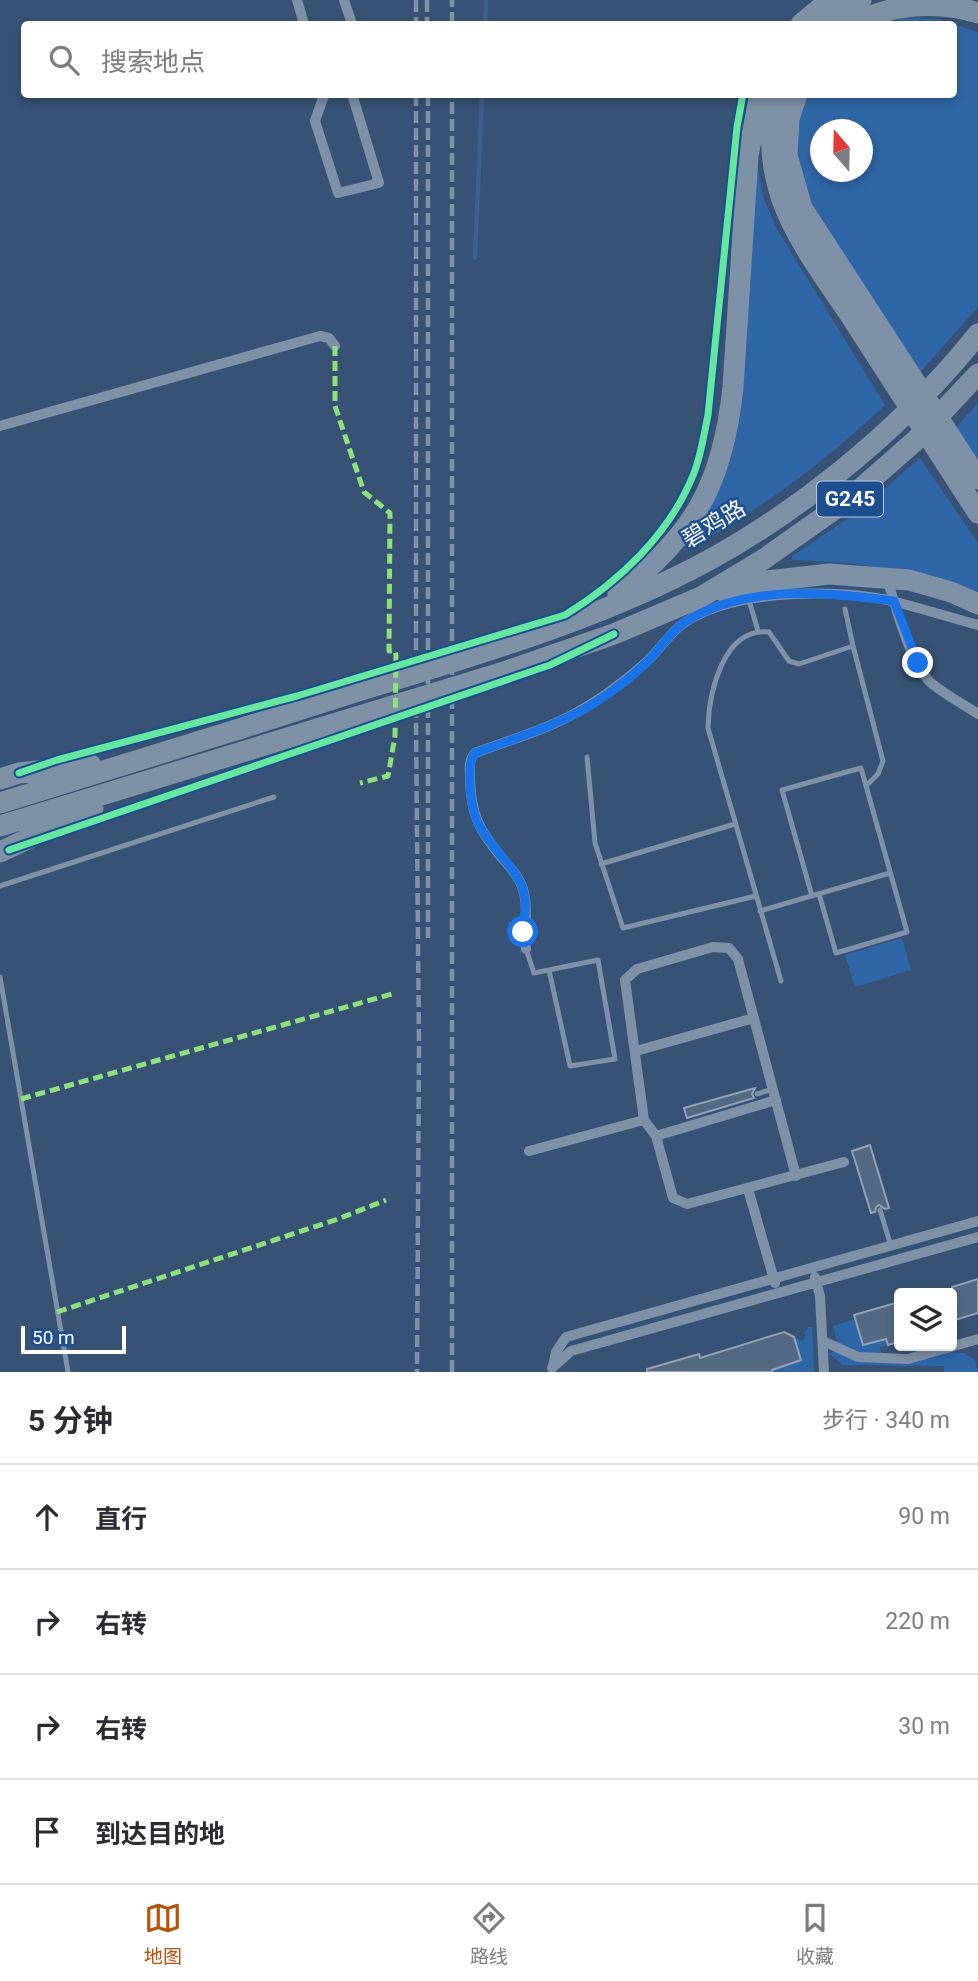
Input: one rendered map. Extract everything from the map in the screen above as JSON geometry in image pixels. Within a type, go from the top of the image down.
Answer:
[{"type":"highway","points":[[805,21],[830,0]]},
{"type":"highway","points":[[827,21],[861,0]]},
{"type":"highway","points":[[860,21],[890,9],[931,3],[954,5],[978,13]]},
{"type":"highway","points":[[587,616],[661,559],[692,520],[702,502],[721,452],[729,420],[748,156],[759,98]]},
{"type":"highway","points":[[777,98],[771,138],[775,175],[788,214],[823,257],[978,479]]},
{"type":"highway","points":[[796,98],[789,119],[787,155],[802,208],[823,257],[978,513]]},
{"type":"highway","name":"碧鸡路","points":[[145,769],[530,638],[670,581],[760,529],[838,474],[905,415],[978,334]]},
{"type":"highway","name":"G245","points":[[0,803],[145,769],[507,671],[614,634],[701,597],[764,559],[849,499],[915,441],[978,373]]},
{"type":"highway","points":[[701,597],[760,582],[829,574],[909,580],[951,592],[978,604]]},
{"type":"highway","points":[[0,779],[19,773],[145,769]]},
{"type":"highway","points":[[0,852],[145,769]]},
{"type":"highway","name":"G245","points":[[0,826],[145,769]]},
{"type":"street","points":[[297,0],[303,21]]},
{"type":"street","points":[[344,0],[351,21]]},
{"type":"street","points":[[324,98],[315,121],[338,193],[379,184],[353,98]]},
{"type":"street","points":[[0,426],[320,336],[329,338],[335,346]]},
{"type":"street","points":[[887,579],[918,663],[929,681],[978,714]]},
{"type":"street","points":[[526,949],[523,932],[526,897],[515,873],[478,825],[470,798],[471,758],[475,753],[562,720],[601,698],[646,663],[683,624],[706,611],[749,600],[820,594],[894,601],[978,625]]},
{"type":"street","points":[[796,1176],[734,952],[722,946],[713,947],[637,969],[627,975],[624,984],[630,1030],[636,1051],[644,1120],[656,1136],[673,1198],[679,1202],[694,1203],[796,1176],[844,1162]]},
{"type":"street","points":[[636,1051],[754,1018]]},
{"type":"street","points":[[656,1136],[775,1094]]},
{"type":"street","points":[[529,1151],[644,1120]]},
{"type":"street","points":[[748,1189],[778,1293]]},
{"type":"street","points":[[551,1369],[556,1352],[566,1337],[978,1222]]},
{"type":"street","points":[[551,1369],[571,1351],[978,1237]]},
{"type":"street","points":[[812,1268],[820,1296],[824,1372]]},
{"type":"street","points":[[823,1341],[858,1357],[908,1359],[978,1340]]},
{"type":"lane","points":[[749,600],[758,631]]},
{"type":"lane","points":[[845,609],[883,761],[878,774],[866,786]]},
{"type":"lane","points":[[780,981],[708,728],[708,713],[717,679],[729,651],[745,635],[758,631],[769,632],[789,661],[799,664],[853,646]]},
{"type":"lane","points":[[587,757],[595,843],[623,928],[756,896]]},
{"type":"lane","points":[[812,896],[782,790],[861,768],[907,932],[836,953],[819,894]]},
{"type":"lane","points":[[0,886],[274,797]]},
{"type":"lane","points":[[601,864],[735,824]]},
{"type":"lane","points":[[761,911],[890,873]]},
{"type":"lane","points":[[526,949],[534,973],[598,960],[615,1059],[570,1066],[549,970]]},
{"type":"lane","points":[[0,977],[68,1372]]},
{"type":"lane","points":[[757,1094],[775,1094]]},
{"type":"lane","points":[[880,1210],[891,1246]]},
{"type":"shaded area","points":[[907,18],[944,21],[895,21]]},
{"type":"shaded area","points":[[957,25],[978,32],[978,307],[916,377],[804,192],[796,143],[805,98],[957,98]]},
{"type":"shaded area","points":[[756,156],[763,197],[777,229],[885,405],[789,486],[737,521],[682,552],[706,513],[725,472]]},
{"type":"shaded area","points":[[978,403],[978,473],[952,432]]},
{"type":"shaded area","points":[[920,458],[978,543],[978,600],[891,570],[848,563],[792,560],[792,556],[859,511]]},
{"type":"shaded area","points":[[902,938],[911,970],[855,987],[845,955]]},
{"type":"shaded area","points":[[855,1319],[863,1345],[886,1339],[888,1345],[880,1347],[882,1354],[857,1353],[837,1342],[833,1326]]},
{"type":"shaded area","points":[[808,1327],[812,1327],[814,1372],[772,1372],[801,1360],[794,1337],[803,1341]]},
{"type":"shaded area","points":[[833,1351],[859,1361],[947,1352],[965,1353],[975,1360],[978,1372],[944,1372],[944,1366],[842,1365],[830,1354]]},
{"type":"building","points":[[755,1088],[752,1094],[754,1098],[687,1118],[684,1108]]},
{"type":"building","points":[[870,1145],[889,1208],[885,1209],[879,1205],[875,1212],[871,1213],[852,1151]]},
{"type":"building","points":[[978,1279],[978,1313],[957,1319],[957,1288],[952,1287]]},
{"type":"building","points":[[894,1303],[894,1343],[888,1345],[886,1339],[863,1345],[854,1315]]},
{"type":"building","points":[[784,1332],[794,1337],[801,1360],[772,1372],[647,1372],[647,1369],[699,1354],[700,1358]]},
{"type":"waterway","points":[[485,21],[486,0]]},
{"type":"waterway","points":[[475,258],[482,98]]},
{"type":"railway","points":[[416,0],[416,21]]},
{"type":"railway","points":[[427,0],[427,21]]},
{"type":"railway","points":[[452,0],[452,21]]},
{"type":"railway","points":[[416,98],[419,1047],[417,1372]]},
{"type":"railway","points":[[428,98],[428,938]]},
{"type":"railway","points":[[452,98],[452,1372]]},
{"type":"marked path","points":[[335,346],[335,406],[364,492],[390,513],[389,651],[395,651],[396,655],[395,736],[388,776],[360,783]]},
{"type":"marked path","points":[[21,1099],[392,994]]},
{"type":"marked path","points":[[57,1312],[338,1219],[386,1200]]},
{"type":"cycle path","points":[[19,773],[57,760],[297,696],[565,615],[623,572],[657,536],[671,516],[694,473],[700,452],[708,415],[737,127],[742,98]]},
{"type":"cycle path","points":[[9,850],[550,665],[614,634]]},
{"type":"route","points":[[523,932],[526,897],[522,885],[486,838],[473,811],[470,798],[470,762],[475,753],[562,720],[601,698],[646,663],[683,624],[706,611],[733,603],[797,594],[894,601],[918,663]]}]
